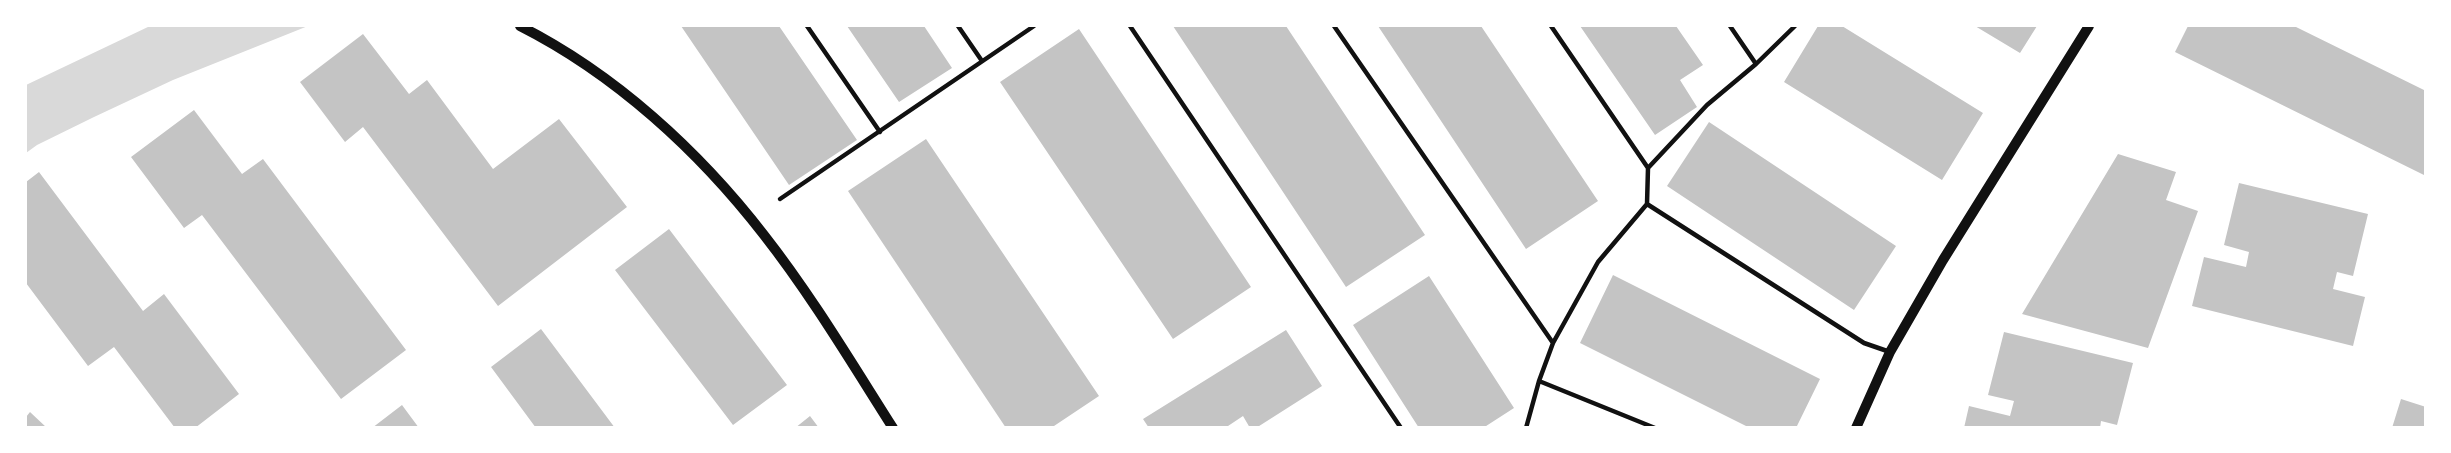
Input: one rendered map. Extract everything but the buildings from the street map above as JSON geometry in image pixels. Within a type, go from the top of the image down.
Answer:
[{"type":"street","points":[[520,26],[533,28],[599,73],[652,117],[709,171],[764,234],[811,300],[893,428]]},
{"type":"street","points":[[1856,428],[1890,352],[1943,260],[2089,26]]},
{"type":"lane","points":[[807,26],[880,132]]},
{"type":"lane","points":[[958,26],[982,61]]},
{"type":"lane","points":[[780,199],[1034,26]]},
{"type":"lane","points":[[1130,26],[1401,428]]},
{"type":"lane","points":[[1334,26],[1553,343]]},
{"type":"lane","points":[[1526,428],[1539,381],[1553,343],[1598,262],[1647,204],[1647,168],[1551,26]]},
{"type":"lane","points":[[1730,26],[1756,64]]},
{"type":"lane","points":[[1647,168],[1707,105],[1756,64],[1795,26]]},
{"type":"lane","points":[[1647,204],[1864,343],[1890,352]]},
{"type":"lane","points":[[1539,381],[1655,428]]},
{"type":"shaded area","points":[[150,26],[308,26],[173,80],[37,145],[26,153],[26,85]]}]
